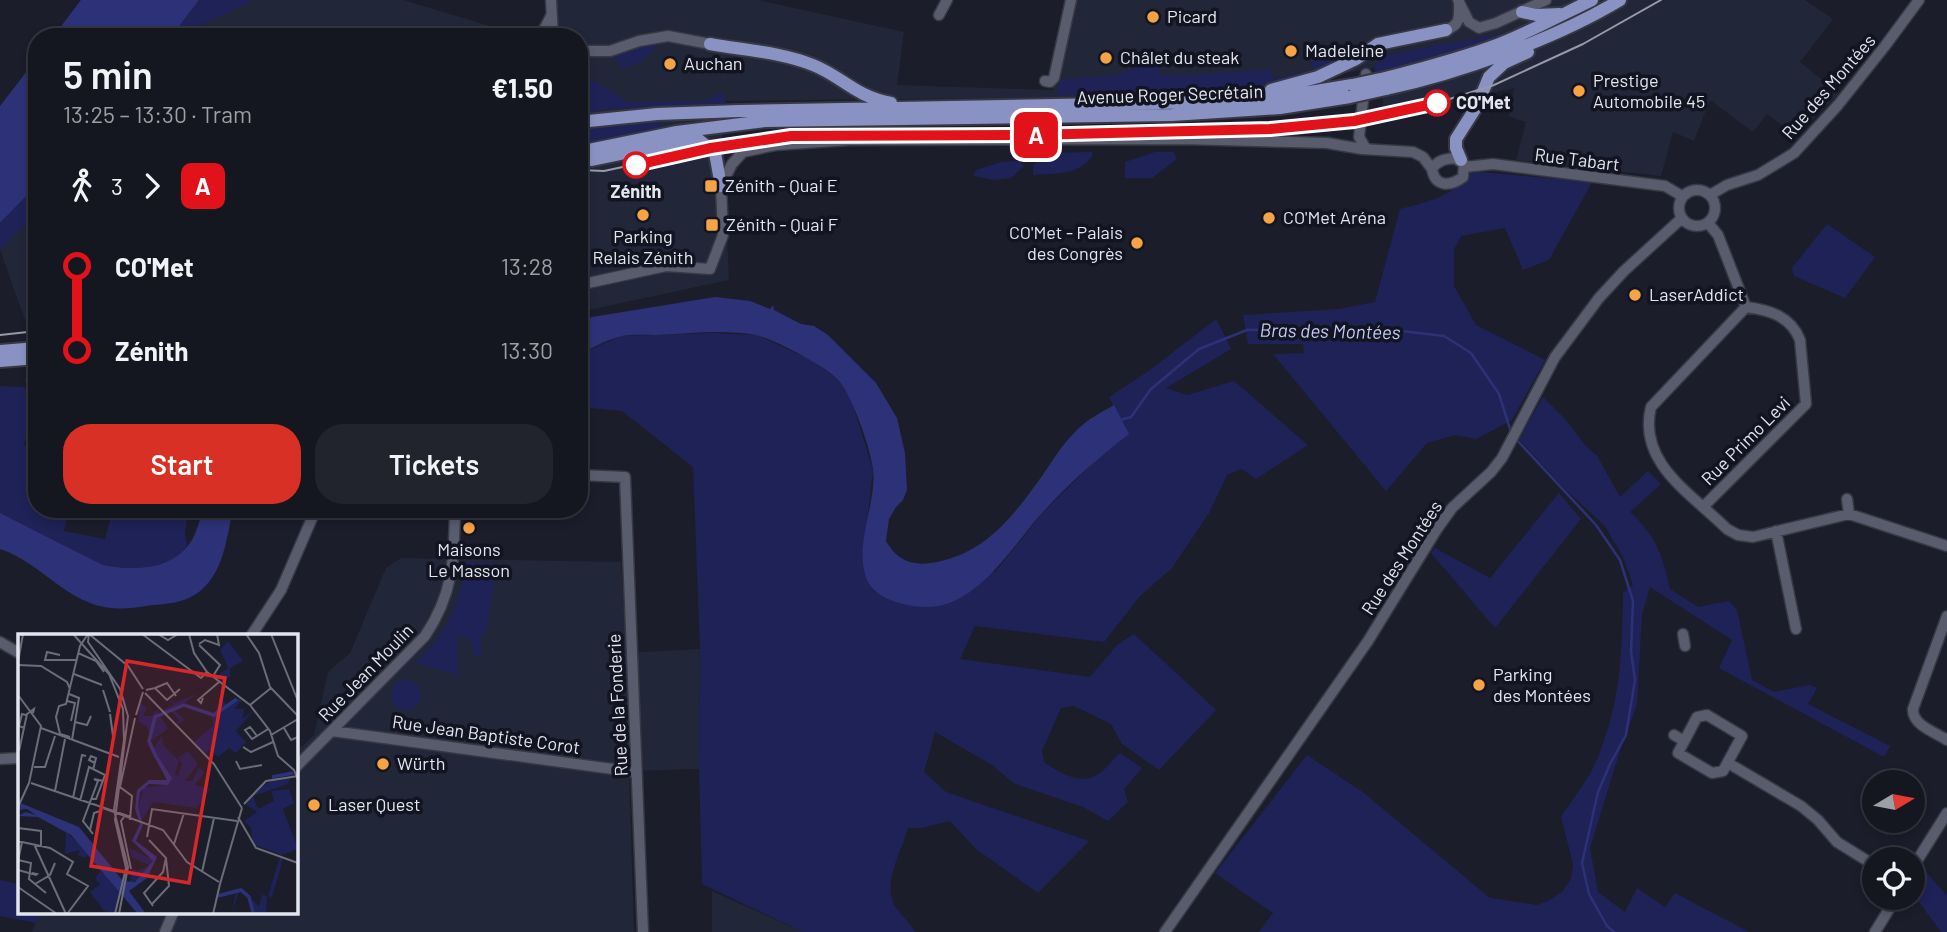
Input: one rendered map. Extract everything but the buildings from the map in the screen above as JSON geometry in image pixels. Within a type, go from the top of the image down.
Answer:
[{"type":"main road","name":"Avenue Roger Secrétain","points":[[1385,84],[1498,44],[1546,24],[1592,0]]},
{"type":"main road","points":[[1463,164],[1456,148],[1456,139],[1473,115],[1484,86],[1494,71],[1566,34],[1622,0]]},
{"type":"main road","name":"Avenue Roger Secrétain","points":[[588,152],[689,130],[765,121],[1172,116],[1280,108],[1496,56],[1558,31],[1622,0]]},
{"type":"main road","points":[[1522,12],[1536,15],[1564,13]]},
{"type":"main road","points":[[1057,105],[1273,90],[1318,77],[1356,59],[1378,44],[1446,30]]},
{"type":"main road","points":[[710,44],[795,59],[816,66],[863,96],[916,107]]},
{"type":"main road","name":"Avenue Roger Secrétain","points":[[588,120],[657,114],[1211,102],[1351,91]]},
{"type":"main road","points":[[588,158],[592,160],[699,140],[715,153],[721,186]]},
{"type":"main road","points":[[0,351],[28,349]]},
{"type":"main road","points":[[0,361],[28,359]]},
{"type":"street","points":[[551,0],[553,28]]},
{"type":"street","points":[[939,15],[947,0]]},
{"type":"street","points":[[1045,81],[1050,82],[1054,78],[1071,0]]},
{"type":"street","points":[[1458,2],[1469,22],[1479,28],[1546,0]]},
{"type":"street","name":"Rue des Montées","points":[[1710,195],[1727,184],[1758,175],[1794,153],[1838,104],[1919,0]]},
{"type":"street","points":[[1446,30],[1454,27],[1459,20],[1458,2]]},
{"type":"street","points":[[544,28],[551,15]]},
{"type":"street","points":[[588,51],[610,51],[639,41],[668,36],[710,44]]},
{"type":"street","points":[[1365,147],[1359,138],[1366,74]]},
{"type":"street","points":[[588,283],[666,266],[710,269],[723,235],[721,186],[732,164],[743,152],[776,145],[837,141],[1183,139],[1327,143],[1413,152],[1423,157],[1440,183],[1463,177],[1463,164],[1455,158],[1442,159],[1432,169]]},
{"type":"street","name":"Rue Tabart","points":[[1463,164],[1493,164],[1665,186],[1682,196]]},
{"type":"street","points":[[1695,190],[1710,195],[1715,206],[1708,223],[1697,226],[1686,223],[1678,208],[1682,196],[1695,190]]},
{"type":"street","name":"Rue des Montées","points":[[1165,932],[1368,641],[1437,529],[1452,508],[1492,472],[1555,357],[1600,298],[1652,243],[1682,218]]},
{"type":"street","points":[[1708,223],[1717,235],[1746,307],[1651,407],[1647,422],[1654,452],[1662,468],[1727,529],[1738,535],[1753,537],[1849,513],[1947,546]]},
{"type":"street","name":"Rue Primo Levi","points":[[1704,506],[1806,404],[1797,332],[1774,312],[1746,307]]},
{"type":"street","name":"Rue de la Fonderie","points":[[588,475],[625,477],[643,932]]},
{"type":"street","points":[[1847,499],[1849,513]]},
{"type":"street","points":[[252,634],[281,590],[312,518]]},
{"type":"street","name":"Rue Jean Moulin","points":[[298,765],[425,636],[438,617],[452,571],[455,518]]},
{"type":"street","points":[[1776,531],[1796,629]]},
{"type":"street","points":[[1947,616],[1913,709],[1913,716],[1916,721],[1947,740]]},
{"type":"street","points":[[1683,634],[1685,646]]},
{"type":"street","points":[[0,642],[18,652]]},
{"type":"street","points":[[1707,715],[1742,736],[1728,763],[1723,771],[1712,773],[1678,753],[1697,717],[1707,715]]},
{"type":"street","name":"Rue Jean Baptiste Corot","points":[[332,730],[635,772]]},
{"type":"street","points":[[1674,735],[1684,741]]},
{"type":"street","points":[[0,759],[18,758]]},
{"type":"street","points":[[1728,763],[1801,806],[1838,842],[1862,857]]},
{"type":"street","points":[[1925,849],[1946,817]]},
{"type":"street","points":[[1875,932],[1889,910]]},
{"type":"street","points":[[165,932],[173,914]]},
{"type":"shaded area","points":[[81,0],[199,0],[178,28],[60,28]]},
{"type":"shaded area","points":[[199,0],[253,0],[197,28],[178,28]]},
{"type":"shaded area","points":[[253,0],[403,0],[497,28],[197,28]]},
{"type":"shaded area","points":[[557,0],[758,0],[904,32],[897,85],[1053,90],[1075,0],[1805,0],[1833,19],[1800,62],[1839,93],[1796,136],[1767,114],[1753,132],[1710,100],[1694,141],[1673,132],[1661,176],[1516,160],[1526,122],[1508,116],[1514,88],[1382,120],[1384,66],[1296,82],[1074,97],[721,101],[729,280],[588,310],[588,28],[549,28]]},
{"type":"shaded area","points":[[1511,32],[1413,66],[1375,74],[1374,67],[1379,59],[1386,55]]},
{"type":"shaded area","points":[[1371,39],[1372,43],[1353,58],[1272,88],[1233,92],[1056,95],[1059,80],[1115,75],[1166,58],[1166,63],[1160,63],[1160,75],[1271,69],[1273,79],[1313,70],[1311,62],[1345,53]]},
{"type":"shaded area","points":[[650,44],[656,47],[645,58],[631,66],[620,67],[615,57],[619,52]]},
{"type":"shaded area","points":[[28,70],[28,194],[0,223],[0,106]]},
{"type":"shaded area","points":[[588,81],[597,83],[629,102],[701,101],[722,91],[726,103],[588,112]]},
{"type":"shaded area","points":[[663,122],[662,129],[588,143],[588,127]]},
{"type":"shaded area","points":[[1092,152],[1093,155],[1087,162],[1074,170],[1033,175],[1033,166],[1046,153]]},
{"type":"shaded area","points":[[1155,152],[1174,152],[1177,159],[1152,178],[1125,178],[1125,162]]},
{"type":"shaded area","points":[[1019,161],[1024,166],[1011,178],[994,180],[973,176],[976,170],[1001,162]]},
{"type":"shaded area","points":[[1468,171],[1592,182],[1549,260],[1523,270],[1505,228],[1461,236],[1454,249],[1454,286],[1476,325],[1545,360],[1512,420],[1476,439],[1455,435],[1427,443],[1386,491],[1273,354],[1304,353],[1303,344],[1248,344],[1243,315],[1339,309],[1375,302],[1400,209],[1429,201],[1448,192],[1463,180]]},
{"type":"shaded area","points":[[28,194],[28,222],[0,250],[0,223]]},
{"type":"shaded area","points":[[28,222],[28,328],[0,250]]},
{"type":"shaded area","points":[[1827,224],[1875,257],[1845,298],[1794,276],[1792,268]]},
{"type":"shaded area","points":[[715,297],[750,301],[770,309],[773,305],[774,310],[801,324],[814,326],[828,335],[876,383],[897,418],[905,453],[907,490],[889,519],[886,541],[899,557],[910,562],[923,564],[950,559],[982,543],[1008,520],[1073,434],[1100,413],[1114,405],[1129,434],[1062,492],[998,566],[973,590],[943,605],[912,606],[890,600],[872,588],[867,580],[863,553],[872,496],[873,469],[865,436],[855,411],[833,375],[787,348],[756,335],[743,333],[627,335],[588,351],[588,319]]},
{"type":"shaded area","points":[[1216,319],[1231,349],[1166,388],[1187,395],[1234,381],[1308,445],[1256,479],[1242,469],[1227,475],[1209,513],[1172,568],[1140,596],[1104,642],[975,626],[960,659],[1090,677],[1117,645],[1134,634],[1216,710],[1159,770],[1122,744],[1111,724],[1074,706],[1061,708],[1042,751],[1044,762],[1062,773],[1081,779],[1098,774],[1120,753],[1142,768],[1124,789],[1128,802],[1108,821],[1083,807],[1015,784],[992,765],[935,732],[924,772],[946,792],[1089,841],[1038,893],[976,849],[950,821],[922,828],[908,828],[895,865],[891,884],[893,902],[915,932],[803,932],[702,884],[700,649],[693,467],[622,411],[588,408],[588,351],[620,336],[711,333],[757,335],[811,360],[838,379],[852,402],[873,470],[863,560],[868,581],[995,572],[1043,512],[1097,459],[1128,434],[1109,397],[1150,370]]},
{"type":"shaded area","points":[[0,386],[28,388],[28,431],[24,445],[28,446],[28,518],[67,518],[64,531],[105,539],[111,518],[187,518],[187,546],[170,561],[148,568],[103,565],[0,513]]},
{"type":"shaded area","points":[[1543,397],[1597,456],[1620,497],[1648,471],[1661,484],[1630,512],[1647,530],[1657,547],[1670,589],[1698,607],[1729,601],[1737,610],[1752,680],[1774,692],[1810,685],[1817,688],[1808,704],[1890,746],[1884,757],[1719,668],[1732,640],[1650,587],[1642,614],[1637,704],[1590,848],[1598,892],[1625,912],[1637,888],[1665,907],[1675,893],[1749,932],[1259,932],[1273,913],[1215,873],[1307,755],[1364,793],[1490,898],[1537,905],[1562,892],[1571,879],[1573,864],[1561,817],[1591,773],[1606,736],[1619,676],[1623,593],[1633,585],[1623,557],[1605,526],[1565,489],[1519,439]]},
{"type":"shaded area","points":[[1559,493],[1581,519],[1495,628],[1431,553],[1435,548],[1490,578]]},
{"type":"shaded area","points":[[0,513],[103,565],[127,568],[152,566],[174,558],[192,540],[200,518],[231,518],[221,560],[209,582],[189,598],[173,603],[122,608],[99,606],[72,594],[22,559],[0,549]]},
{"type":"shaded area","points":[[401,558],[621,562],[627,653],[700,649],[699,769],[629,771],[634,932],[32,932],[40,914],[298,914],[298,750],[314,735],[328,672],[350,653],[386,568]]},
{"type":"shaded area","points":[[465,562],[494,563],[494,585],[486,633],[481,634],[481,657],[473,656],[473,645],[468,638],[458,636],[457,672],[464,676],[415,663],[435,642],[450,617],[460,591]]},
{"type":"shaded area","points":[[406,680],[417,684],[421,695],[417,706],[406,710],[395,706],[391,695],[395,684]]},
{"type":"shaded area","points":[[1927,873],[1947,896],[1947,932],[1941,932],[1925,910]]},
{"type":"shaded area","points":[[0,880],[18,884],[18,914],[40,914],[36,923],[0,916]]},
{"type":"shaded area","points":[[712,891],[803,932],[712,932]]},
{"type":"waterway","name":"Bras des Montées","points":[[1120,420],[1131,417],[1151,389],[1199,349],[1247,330],[1376,328],[1444,336],[1471,353],[1499,394],[1511,432]]},
{"type":"waterway","name":"Bras des Montées","points":[[1515,438],[1596,525],[1620,560],[1633,601],[1631,651],[1635,680],[1626,735],[1598,792],[1582,863],[1589,894],[1607,926],[1614,932]]},
{"type":"tram line","points":[[588,170],[604,171],[711,148],[791,136],[1030,135],[1270,129],[1354,121],[1437,103],[1494,85],[1583,44],[1661,0]]},
{"type":"tram line","name":"A","points":[[636,165],[711,148],[791,136],[1030,135],[1270,129],[1354,121],[1437,103]]},
{"type":"tram line","points":[[0,335],[28,332]]},
{"type":"place","name":"Picard","points":[[1153,17]]},
{"type":"place","name":"Madeleine","points":[[1291,51]]},
{"type":"place","name":"Châlet du steak","points":[[1106,58]]},
{"type":"place","name":"Auchan","points":[[670,64]]},
{"type":"place","name":"Prestige Automobile 45","points":[[1579,91]]},
{"type":"place","name":"CO'Met","points":[[1437,103]]},
{"type":"place","name":"Zénith","points":[[636,165]]},
{"type":"place","name":"Zénith - Quai E","points":[[711,186]]},
{"type":"place","name":"Parking Relais Zénith","points":[[643,215]]},
{"type":"place","name":"CO'Met Aréna","points":[[1269,218]]},
{"type":"place","name":"Zénith - Quai F","points":[[712,225]]},
{"type":"place","name":"CO'Met - Palais des Congrès","points":[[1137,243]]},
{"type":"place","name":"LaserAddict","points":[[1635,295]]},
{"type":"place","name":"Maisons Le Masson","points":[[469,528]]},
{"type":"place","name":"Parking des Montées","points":[[1479,685]]},
{"type":"place","name":"Würth","points":[[383,764]]},
{"type":"place","name":"Laser Quest","points":[[314,805]]}]
